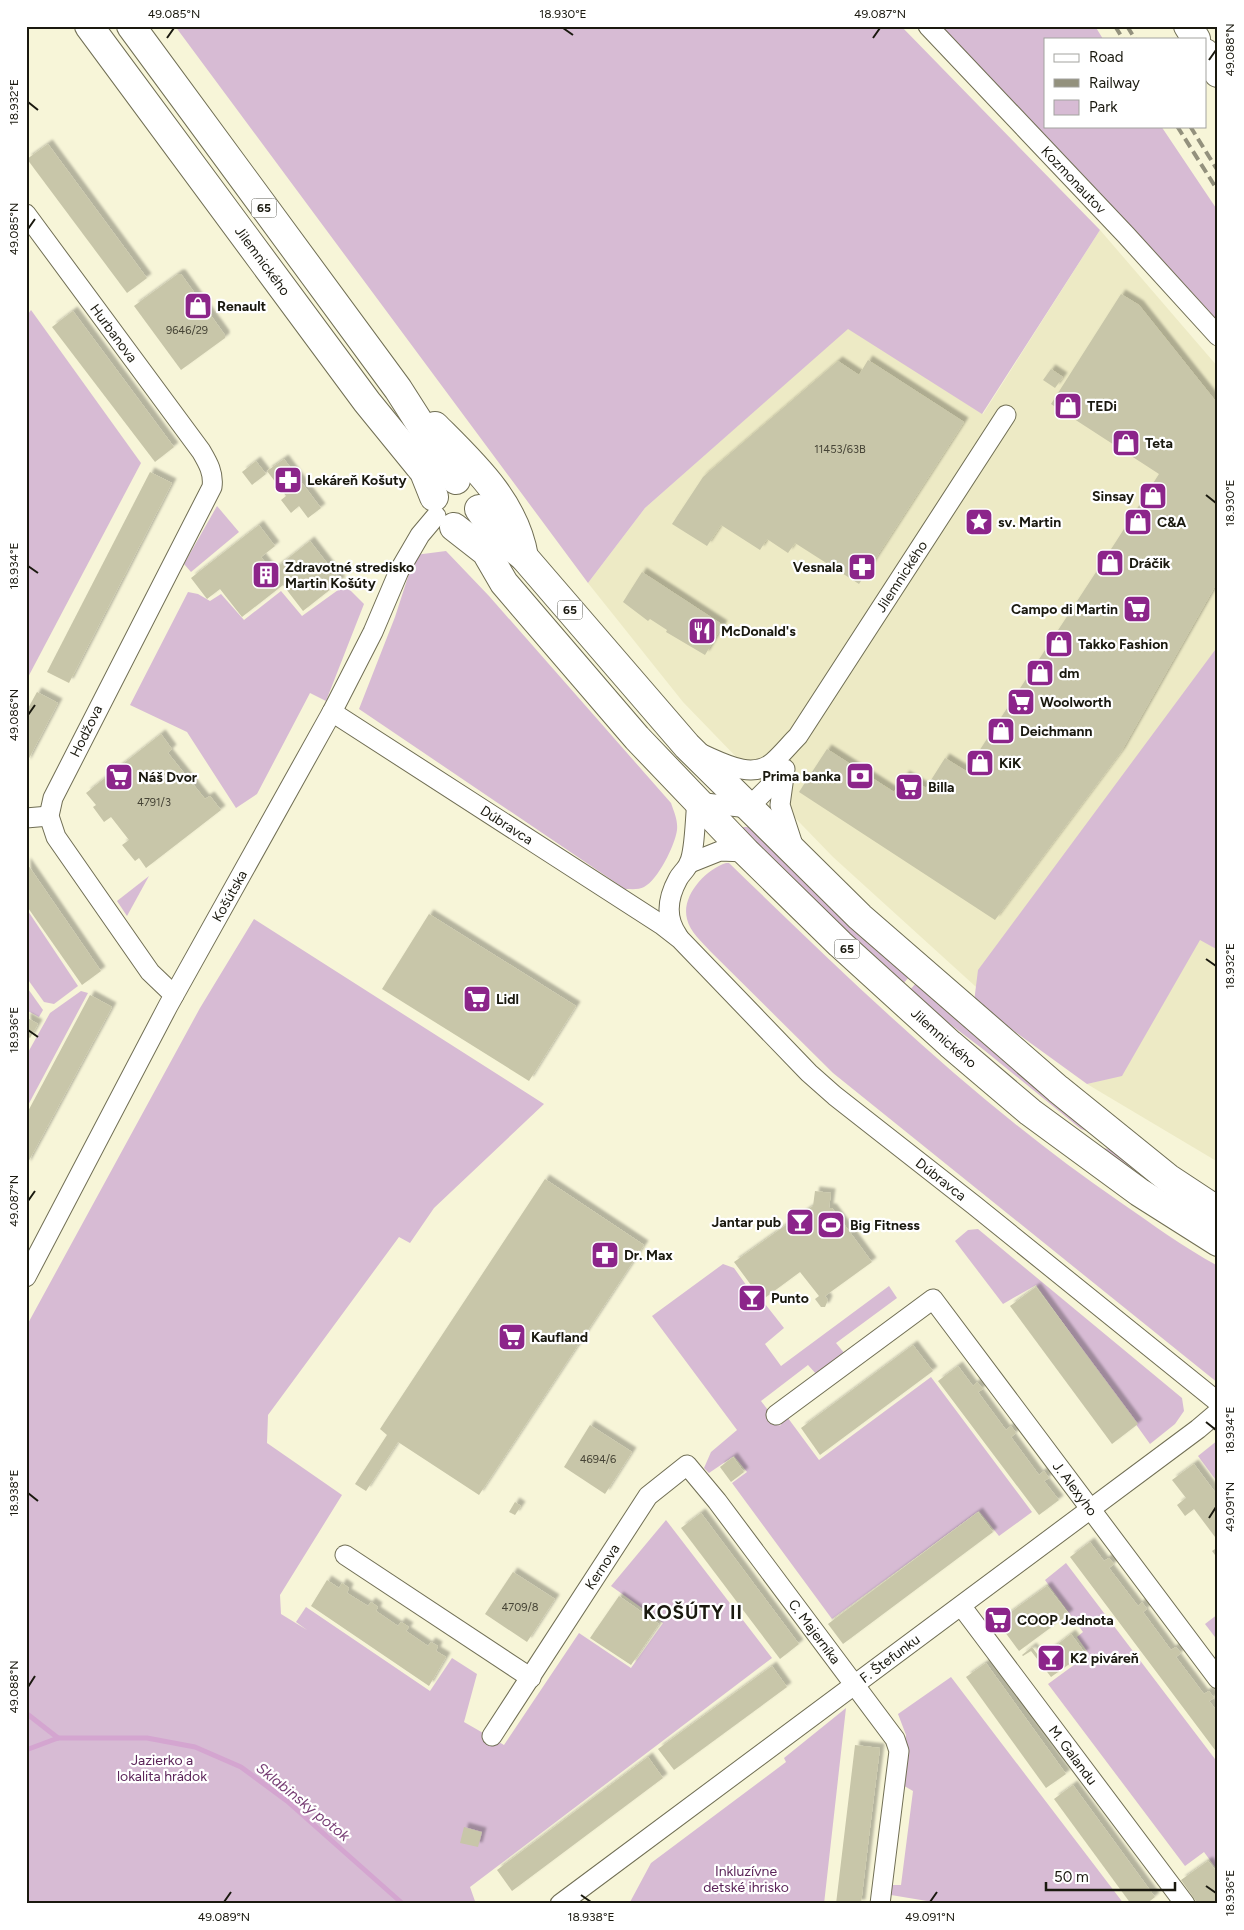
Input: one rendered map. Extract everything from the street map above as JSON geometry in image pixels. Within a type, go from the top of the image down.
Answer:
[{"type":"main road","name":"Jilemnického","points":[[89,26],[361,394],[424,472],[441,513],[486,552],[510,590],[637,738],[746,852],[898,997],[1030,1112],[1139,1192],[1218,1242]]},
{"type":"main road","name":"Jilemnického","points":[[131,26],[398,389],[456,480],[465,482],[473,487],[478,495],[479,509],[497,535],[524,556],[687,746],[796,857],[947,995],[1058,1089],[1168,1178],[1218,1211]]},
{"type":"main road","points":[[1188,26],[1195,38]]},
{"type":"main road","points":[[1206,55],[1218,73]]},
{"type":"main road","name":"Jilemnického","points":[[398,389],[489,481],[521,536],[524,556]]},
{"type":"main road","points":[[456,480],[443,485],[441,513],[467,524],[479,509]]},
{"type":"street","name":"Kozmonautov","points":[[928,26],[1218,336]]},
{"type":"street","name":"Hurbanova","points":[[26,214],[201,451]]},
{"type":"street","name":"Jilemnického","points":[[687,746],[734,769],[759,769],[772,763],[798,736],[1006,415]]},
{"type":"street","name":"Hodžova","points":[[49,816],[53,798],[212,487],[211,471],[201,451]]},
{"type":"street","name":"Košútska","points":[[26,1277],[174,995],[332,712],[373,632],[399,571],[420,535],[441,513]]},
{"type":"street","name":"Dúbravca","points":[[332,712],[662,925],[680,939],[809,1073],[835,1096],[974,1205],[1218,1402]]},
{"type":"street","name":"Jilemnického","points":[[796,857],[780,805],[784,772],[798,736]]},
{"type":"street","name":"Jilemnického","points":[[748,808],[784,772]]},
{"type":"street","points":[[698,802],[748,808]]},
{"type":"street","name":"Dúbravca","points":[[680,939],[672,927],[668,913],[678,879],[690,863],[698,802]]},
{"type":"street","points":[[26,818],[49,816],[56,837],[129,944],[150,972],[174,995]]},
{"type":"street","points":[[690,863],[720,851],[746,852]]},
{"type":"street","name":"J. Alexyho","points":[[776,1415],[933,1299],[1218,1679]]},
{"type":"street","name":"F. Štefunku","points":[[560,1904],[854,1684],[962,1607],[1218,1412]]},
{"type":"street","name":"Kernova","points":[[492,1736],[648,1496],[687,1465]]},
{"type":"street","name":"C. Majerníka","points":[[687,1465],[735,1524],[895,1739],[899,1751],[880,1904]]},
{"type":"street","points":[[345,1555],[531,1678]]},
{"type":"street","name":"M. Galandu","points":[[962,1607],[1185,1904]]},
{"type":"shaded area","name":"Campo di Martin","points":[[1100,230],[1218,367],[1218,659],[986,996],[833,857],[683,702],[588,583],[645,508],[848,328],[983,414]]},
{"type":"shaded area","points":[[1200,939],[1218,950],[1218,1162],[1087,1084],[1122,1075]]},
{"type":"green space","points":[[175,26],[901,26],[1100,230],[982,414],[848,329],[645,508],[588,583]]},
{"type":"green space","points":[[934,26],[1095,26],[1102,38],[1044,38],[1044,128],[1162,128],[1218,211],[1218,325]]},
{"type":"green space","points":[[31,310],[141,463],[26,681],[26,317]]},
{"type":"green space","points":[[217,506],[239,532],[191,572],[184,564]]},
{"type":"green space","points":[[446,551],[489,596],[671,803],[676,816],[676,836],[660,870],[644,887],[625,889],[359,709],[395,617],[415,555]]},
{"type":"green space","points":[[345,585],[364,604],[326,701],[310,693],[257,794],[236,808],[187,732],[130,705],[188,592],[198,594],[210,601],[221,594],[244,620],[281,591],[302,616]]},
{"type":"green space","points":[[1218,646],[1218,950],[1200,940],[1122,1076],[1087,1084],[974,1002],[978,970]]},
{"type":"green space","points":[[739,827],[754,827],[910,976],[901,986]]},
{"type":"green space","points":[[729,863],[917,1041],[1016,1125],[1120,1202],[1180,1243],[1218,1266],[1218,1383],[833,1073],[710,951],[691,928],[686,910],[691,893],[696,885],[710,871]]},
{"type":"green space","points":[[149,876],[127,916],[117,901]]},
{"type":"green space","points":[[26,908],[78,986],[54,1004],[44,1002],[26,977]]},
{"type":"green space","name":"Jazierko a lokalita hrádok","points":[[254,919],[544,1104],[434,1208],[410,1243],[399,1237],[268,1415],[267,1443],[342,1495],[280,1595],[281,1614],[307,1630],[296,1622],[306,1607],[430,1691],[452,1658],[477,1674],[464,1722],[504,1745],[579,1633],[631,1668],[663,1623],[611,1586],[666,1520],[772,1658],[470,1887],[476,1904],[26,1904],[26,1327],[200,1008]]},
{"type":"green space","points":[[917,982],[1095,1134],[1081,1129],[984,1050],[908,992]]},
{"type":"green space","points":[[26,986],[43,1010],[39,1017],[26,1010]]},
{"type":"green space","points":[[81,991],[88,993],[26,1109],[26,1056],[50,1013]]},
{"type":"green space","points":[[1099,1148],[1112,1149],[1202,1220]]},
{"type":"green space","points":[[978,1229],[1182,1398],[1184,1411],[1175,1424],[1150,1444],[1036,1285],[1003,1304],[955,1241],[968,1230]]},
{"type":"green space","points":[[723,1264],[734,1268],[749,1289],[741,1295],[751,1308],[762,1300],[784,1328],[765,1344],[781,1366],[889,1286],[897,1298],[836,1343],[845,1354],[817,1375],[808,1365],[761,1401],[780,1426],[785,1414],[819,1460],[931,1377],[1032,1512],[999,1536],[979,1511],[832,1619],[732,1483],[747,1472],[734,1456],[709,1473],[704,1468],[711,1452],[737,1430],[652,1316]]},
{"type":"green space","points":[[1218,1440],[1218,1483],[1198,1456]]},
{"type":"green space","points":[[1066,1563],[1218,1763],[1218,1866],[1215,1867],[1204,1852],[1185,1866],[1048,1684],[1089,1654],[1077,1637],[1083,1632],[1045,1580]]},
{"type":"green space","points":[[1218,1614],[1218,1641],[1205,1624]]},
{"type":"green space","points":[[951,1677],[1124,1904],[945,1904],[885,1894],[887,1885],[901,1885],[913,1791],[899,1783],[906,1735],[898,1714]]},
{"type":"green space","name":"Inkluzívne detské ihrisko","points":[[846,1708],[824,1904],[629,1904],[651,1863],[786,1762],[784,1758]]},
{"type":"building","points":[[48,144],[147,278],[127,293],[27,159]]},
{"type":"building","points":[[178,274],[181,274],[225,335],[225,338],[181,370],[134,306]]},
{"type":"building","name":"Campo di Martin","points":[[1121,294],[1139,305],[1218,404],[1218,581],[1121,752],[995,920],[799,792],[827,749],[894,792],[905,775],[926,788],[945,758],[966,771],[1117,540],[1159,474],[1051,404]]},
{"type":"building","points":[[73,311],[174,447],[155,462],[52,327]]},
{"type":"building","points":[[868,360],[964,422],[859,584],[795,543],[788,553],[767,539],[760,550],[721,525],[707,546],[672,524],[703,477],[838,361],[859,375]]},
{"type":"building","points":[[1051,369],[1063,377],[1055,388],[1043,380]]},
{"type":"building","points":[[284,459],[321,508],[308,518],[299,506],[291,513],[281,500],[286,496],[267,471]]},
{"type":"building","points":[[256,461],[266,474],[252,485],[242,472]]},
{"type":"building","points":[[150,472],[172,483],[69,683],[47,672]]},
{"type":"building","name":"Zdravotné stredisko Martin Košúty","points":[[259,525],[275,546],[261,557],[272,571],[310,541],[341,581],[303,611],[283,585],[242,617],[220,589],[207,599],[191,578]]},
{"type":"building","points":[[642,572],[723,625],[705,655],[666,632],[667,630],[650,619],[648,621],[623,602]]},
{"type":"building","points":[[37,692],[58,703],[26,764],[26,712]]},
{"type":"building","points":[[161,734],[172,749],[168,753],[205,799],[210,796],[221,810],[146,868],[139,858],[135,861],[122,845],[129,840],[111,817],[104,822],[93,807],[96,805],[86,793]]},
{"type":"building","points":[[26,862],[101,971],[82,985],[26,905]]},
{"type":"building","points":[[429,914],[576,1006],[529,1081],[382,989]]},
{"type":"building","points":[[90,995],[112,1007],[26,1166],[26,1115]]},
{"type":"building","points":[[26,1017],[38,1024],[30,1038],[26,1035]]},
{"type":"building","name":"Kaufland","points":[[545,1179],[644,1245],[479,1495],[398,1442],[366,1491],[355,1484],[387,1435],[380,1429]]},
{"type":"building","points":[[815,1191],[831,1193],[829,1208],[832,1208],[872,1262],[825,1296],[828,1300],[825,1307],[821,1307],[815,1299],[819,1296],[800,1272],[762,1300],[734,1262],[813,1206]]},
{"type":"building","points":[[1036,1287],[1138,1424],[1112,1444],[1010,1306]]},
{"type":"building","points":[[913,1345],[933,1371],[820,1455],[801,1428]]},
{"type":"building","points":[[958,1366],[973,1386],[977,1382],[983,1389],[978,1392],[1006,1430],[1011,1426],[1016,1433],[1011,1437],[1039,1475],[1044,1471],[1049,1478],[1044,1481],[1059,1500],[1039,1515],[938,1381]]},
{"type":"building","points":[[590,1425],[632,1452],[605,1494],[564,1467]]},
{"type":"building","points":[[733,1457],[744,1472],[731,1482],[720,1467]]},
{"type":"building","points":[[1194,1464],[1218,1496],[1218,1541],[1194,1509],[1185,1516],[1177,1505],[1186,1498],[1172,1480]]},
{"type":"building","points":[[515,1502],[521,1506],[515,1515],[509,1512]]},
{"type":"building","points":[[978,1512],[993,1532],[843,1644],[828,1624]]},
{"type":"building","points":[[701,1513],[799,1644],[780,1659],[681,1528]]},
{"type":"building","points":[[1090,1542],[1104,1561],[1109,1558],[1114,1564],[1109,1568],[1138,1606],[1142,1602],[1147,1609],[1143,1612],[1171,1650],[1176,1647],[1181,1653],[1176,1657],[1204,1694],[1209,1691],[1214,1698],[1209,1701],[1218,1712],[1218,1754],[1070,1557]]},
{"type":"building","points":[[1218,1547],[1218,1559],[1212,1551]]},
{"type":"building","points":[[513,1572],[555,1599],[527,1642],[485,1614]]},
{"type":"building","points":[[327,1580],[339,1588],[342,1583],[349,1588],[347,1593],[368,1606],[371,1602],[378,1607],[376,1611],[398,1626],[401,1622],[409,1627],[406,1631],[428,1646],[431,1642],[438,1646],[436,1651],[446,1657],[429,1686],[311,1606]]},
{"type":"building","points":[[1047,1586],[1069,1614],[1019,1651],[1002,1628],[991,1625],[992,1615],[1004,1617]]},
{"type":"building","points":[[619,1596],[659,1624],[631,1665],[590,1638]]},
{"type":"building","points":[[1071,1634],[1085,1653],[1051,1677],[1031,1651],[1022,1655],[1032,1647],[1040,1658]]},
{"type":"building","points":[[986,1663],[1066,1774],[1046,1788],[966,1677]]},
{"type":"building","points":[[772,1666],[787,1687],[674,1770],[658,1749]]},
{"type":"building","points":[[855,1745],[880,1748],[861,1904],[836,1904]]},
{"type":"building","points":[[648,1757],[663,1778],[512,1891],[497,1870]]},
{"type":"building","points":[[1073,1785],[1155,1897],[1146,1904],[1131,1904],[1054,1799]]},
{"type":"building","points":[[464,1827],[482,1832],[478,1847],[460,1843]]},
{"type":"building","points":[[1208,1861],[1218,1873],[1218,1904],[1198,1904],[1181,1880]]},
{"type":"waterway","points":[[26,1713],[58,1738]]},
{"type":"waterway","name":"Sklabinský potok","points":[[26,1750],[58,1738],[147,1738],[195,1747],[241,1767],[287,1801],[403,1904]]},
{"type":"railway","points":[[1115,26],[1122,38]]},
{"type":"railway","points":[[1127,26],[1134,38]]},
{"type":"railway","points":[[1178,128],[1218,191]]},
{"type":"railway","points":[[1191,128],[1218,171]]},
{"type":"place","name":"Renault","points":[[198,306]]},
{"type":"place","name":"TEDi","points":[[1068,406]]},
{"type":"place","name":"Teta","points":[[1126,443]]},
{"type":"place","name":"Lekáreň Košuty","points":[[288,480]]},
{"type":"place","name":"Sinsay","points":[[1153,496]]},
{"type":"place","name":"sv. Martin","points":[[979,522]]},
{"type":"place","name":"C&A","points":[[1138,522]]},
{"type":"place","name":"Dráčik","points":[[1110,563]]},
{"type":"place","name":"Vesnala","points":[[862,567]]},
{"type":"place","name":"Zdravotné stredisko Martin Košúty","points":[[266,575]]},
{"type":"place","name":"Campo di Martin","points":[[1137,609]]},
{"type":"place","name":"McDonald's","points":[[702,631]]},
{"type":"place","name":"Takko Fashion","points":[[1059,644]]},
{"type":"place","name":"dm","points":[[1040,673]]},
{"type":"place","name":"Woolworth","points":[[1021,702]]},
{"type":"place","name":"Deichmann","points":[[1001,731]]},
{"type":"place","name":"KiK","points":[[980,763]]},
{"type":"place","name":"Prima banka","points":[[860,776]]},
{"type":"place","name":"Náš Dvor","points":[[119,777]]},
{"type":"place","name":"Billa","points":[[909,787]]},
{"type":"place","name":"Lidl","points":[[477,999]]},
{"type":"place","name":"Jantar pub","points":[[800,1222]]},
{"type":"place","name":"Big Fitness","points":[[831,1225]]},
{"type":"place","name":"Dr. Max","points":[[605,1255]]},
{"type":"place","name":"Punto","points":[[752,1298]]},
{"type":"place","name":"Kaufland","points":[[512,1337]]},
{"type":"place","name":"COOP Jednota","points":[[998,1620]]},
{"type":"place","name":"K2 piváreň","points":[[1051,1658]]},
{"type":"district","name":"KOŠÚTY II","points":[[693,1612]]}]
